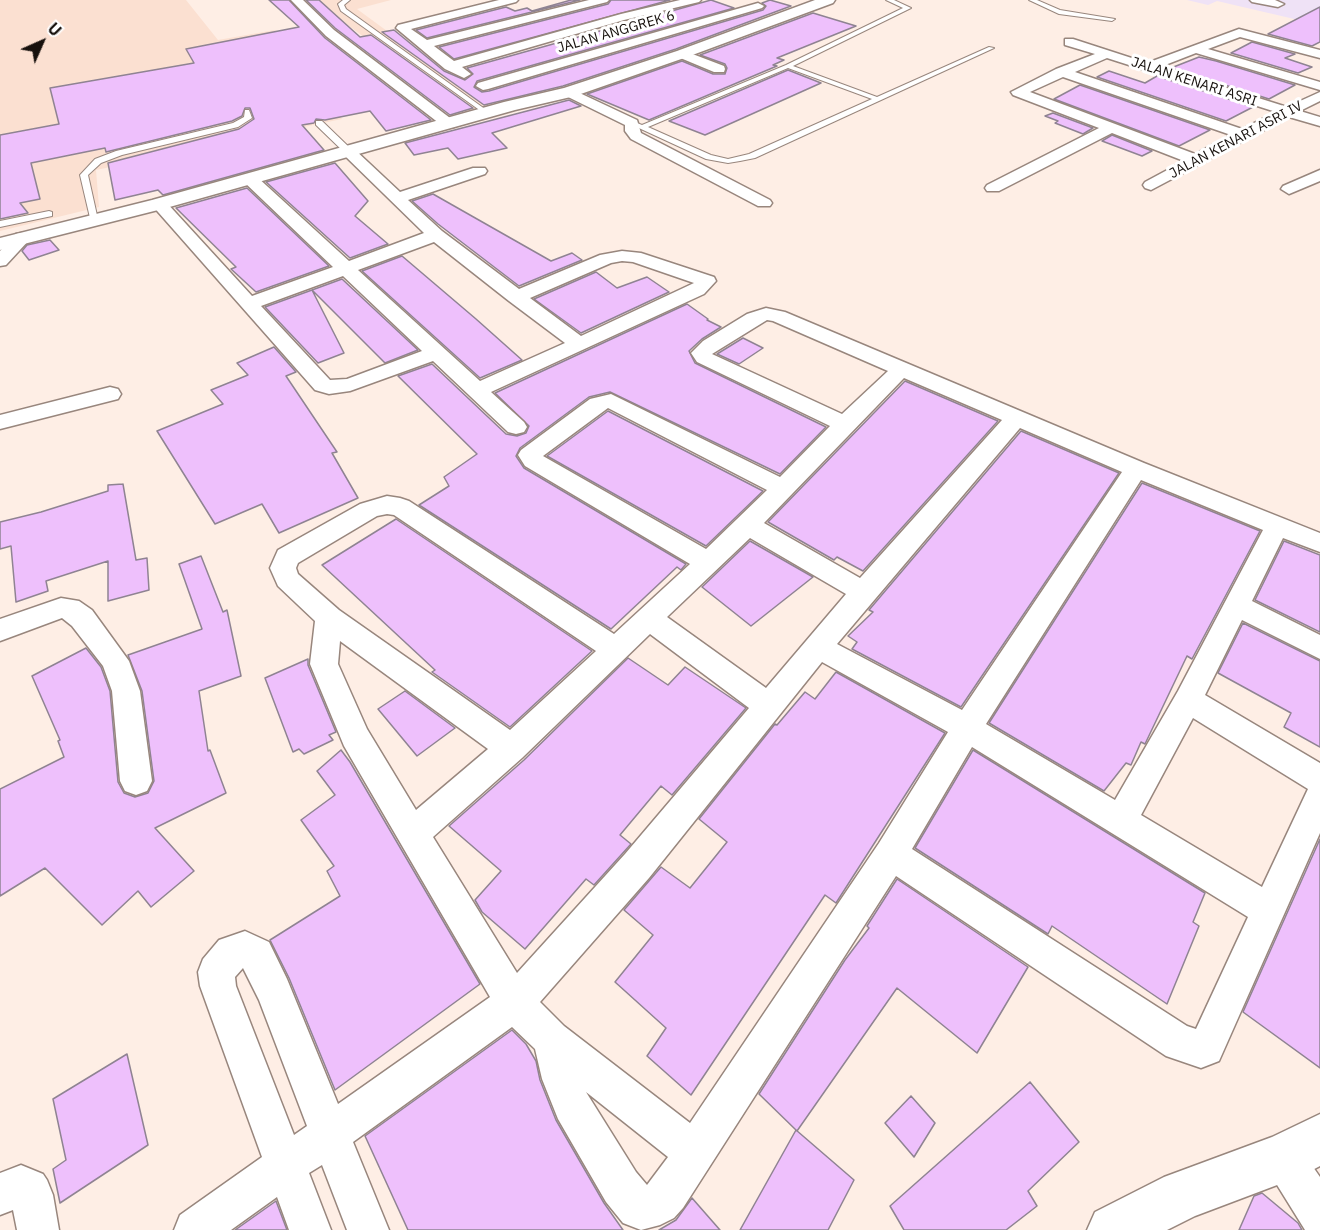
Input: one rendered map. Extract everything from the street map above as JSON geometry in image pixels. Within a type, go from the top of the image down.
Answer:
[{"type":"street","points":[[297,0],[330,33],[448,124]]},
{"type":"street","points":[[510,106],[450,66],[402,28],[512,0]]},
{"type":"street","points":[[423,45],[585,2],[603,0]]},
{"type":"street","points":[[450,66],[621,17],[695,0]]},
{"type":"street","points":[[0,244],[159,204],[510,106],[568,92],[682,54],[828,0]]},
{"type":"street","points":[[1256,0],[1278,4]]},
{"type":"street","points":[[585,2],[661,35]]},
{"type":"street","name":"JALAN ANGGREK 6","points":[[483,86],[661,35],[750,2]]},
{"type":"street","points":[[1148,67],[1239,33],[1320,54]]},
{"type":"street","name":"JALAN KENARI ASRI","points":[[1069,42],[1320,122]]},
{"type":"street","points":[[1195,49],[1320,86]]},
{"type":"street","points":[[682,54],[719,69]]},
{"type":"street","points":[[1106,54],[1018,92],[1196,160]]},
{"type":"street","points":[[1061,72],[1243,134]]},
{"type":"street","points":[[568,92],[637,125],[632,130],[636,136],[764,203]]},
{"type":"street","name":"JALAN KENARI ASRI IV","points":[[1151,185],[1243,134],[1320,96]]},
{"type":"street","points":[[993,188],[1110,128]]},
{"type":"street","points":[[348,151],[436,235],[579,344]]},
{"type":"street","points":[[397,198],[479,171]]},
{"type":"street","points":[[1289,189],[1318,177]]},
{"type":"street","points":[[250,179],[516,427]]},
{"type":"street","points":[[159,204],[285,346],[324,386],[350,385],[438,352]]},
{"type":"street","points":[[249,304],[436,235]]},
{"type":"street","points":[[0,261],[22,238]]},
{"type":"street","points":[[478,390],[697,290],[707,281],[635,257],[622,256],[606,259],[516,297]]},
{"type":"street","points":[[845,424],[704,358],[701,353],[754,318],[770,314],[1136,469],[1320,543]]},
{"type":"street","points":[[413,834],[511,748],[748,525],[902,368]]},
{"type":"street","points":[[0,422],[110,394]]},
{"type":"street","points":[[708,562],[533,461],[528,455],[598,404],[611,401],[783,488]]},
{"type":"street","points":[[195,1230],[330,1132],[514,1004],[637,866],[863,592],[1016,418]]},
{"type":"street","points":[[551,1039],[561,1079],[572,1105],[633,1204],[645,1210],[658,1203],[668,1193],[891,854],[967,728],[1136,469]]},
{"type":"street","points":[[511,748],[329,618],[287,579],[283,567],[284,561],[307,543],[369,510],[394,505],[615,650]]},
{"type":"street","points":[[748,525],[863,592]]},
{"type":"street","points":[[1121,821],[1188,700],[1277,526]]},
{"type":"street","points":[[1237,605],[1320,648]]},
{"type":"street","points":[[0,630],[61,608],[70,608],[82,618],[115,661],[126,691],[136,781]]},
{"type":"street","points":[[329,618],[323,656],[324,664],[355,737],[514,1004],[551,1039],[694,1152]]},
{"type":"street","points":[[648,618],[768,706]]},
{"type":"street","points":[[818,646],[967,728],[1270,911]]},
{"type":"street","points":[[1188,700],[1320,780]]},
{"type":"street","points":[[891,854],[1179,1043],[1196,1049],[1206,1048],[1320,797]]},
{"type":"street","points":[[309,1230],[218,986],[216,972],[232,952],[245,949],[256,955],[368,1230]]},
{"type":"street","points":[[1113,1230],[1182,1195],[1302,1149],[1320,1215]]},
{"type":"street","points":[[0,1194],[21,1186],[28,1189],[32,1195],[38,1230]]},
{"type":"lane","points":[[347,0],[341,4],[343,10],[487,113]]},
{"type":"lane","points":[[637,125],[788,66],[908,8],[889,0]]},
{"type":"lane","points":[[1032,0],[1059,12],[1112,19]]},
{"type":"lane","points":[[637,125],[700,154],[728,161],[752,156],[991,48]]},
{"type":"lane","points":[[788,66],[877,99]]},
{"type":"lane","points":[[94,220],[84,175],[98,161],[119,153],[235,125],[248,118],[247,111]]},
{"type":"lane","points":[[319,123],[348,151]]},
{"type":"lane","points":[[0,224],[49,214]]},
{"type":"shaded area","points":[[0,0],[186,0],[218,40],[275,30],[342,119],[96,170],[99,207],[0,231]]},
{"type":"shaded area","points":[[318,0],[391,0],[357,9],[488,105],[466,112],[334,15]]},
{"type":"shaded area","points":[[1187,0],[1320,0],[1320,25],[1217,1],[1208,5]]},
{"type":"building","points":[[269,0],[289,0],[325,38],[431,120],[386,131],[370,111],[325,120],[316,119],[314,123],[302,125],[324,150],[163,195],[158,190],[115,200],[108,163],[239,129],[254,119],[250,108],[245,108],[242,116],[232,121],[106,152],[105,148],[31,163],[40,199],[20,203],[28,213],[0,219],[0,135],[59,124],[50,88],[194,63],[186,49],[299,27]]},
{"type":"building","points":[[306,0],[319,0],[360,37],[371,35],[473,108],[450,115],[335,28]]},
{"type":"building","points":[[571,0],[580,0],[427,38],[416,30],[506,7],[515,11],[527,8],[532,11]]},
{"type":"building","points":[[611,0],[670,0],[454,59],[439,47],[608,4]]},
{"type":"building","points":[[711,0],[734,8],[477,81],[474,87],[482,92],[489,91],[763,10],[766,6],[762,3],[770,0],[791,6],[676,49],[563,86],[484,105],[382,32],[394,30],[444,71],[465,80],[473,74],[467,68]]},
{"type":"building","points":[[1320,7],[1320,42],[1312,46],[1268,34]]},
{"type":"building","points":[[813,13],[856,26],[777,58],[784,60],[773,65],[777,66],[649,120],[587,94],[682,61],[713,74],[725,74],[727,68],[725,64],[700,55]]},
{"type":"building","points":[[1252,42],[1295,54],[1285,58],[1312,67],[1298,73],[1231,53]]},
{"type":"building","points":[[1199,57],[1295,85],[1269,99],[1171,68]]},
{"type":"building","points":[[788,70],[821,83],[705,135],[669,121]]},
{"type":"building","points":[[1109,71],[1145,83],[1157,76],[1253,107],[1226,121],[1097,77]]},
{"type":"building","points":[[1080,85],[1210,130],[1179,146],[1054,99]]},
{"type":"building","points":[[569,100],[581,106],[492,133],[507,148],[458,159],[448,148],[414,155],[405,143]]},
{"type":"building","points":[[1053,113],[1093,128],[1083,134],[1055,123],[1058,121],[1045,116]]},
{"type":"building","points":[[1112,135],[1152,151],[1142,156],[1102,141]]},
{"type":"building","points":[[335,163],[368,201],[355,216],[388,244],[350,258],[266,182]]},
{"type":"building","points":[[247,188],[329,266],[256,292],[231,269],[236,267],[176,208]]},
{"type":"building","points":[[433,194],[551,261],[572,253],[582,260],[519,286],[438,224],[412,201]]},
{"type":"building","points":[[50,240],[59,250],[29,260],[22,251],[27,245]]},
{"type":"building","points":[[402,256],[522,360],[480,378],[362,271]]},
{"type":"building","points":[[596,272],[617,288],[647,277],[669,292],[581,333],[534,299]]},
{"type":"building","points":[[342,279],[418,350],[385,363],[312,290]]},
{"type":"building","points":[[312,290],[344,353],[318,363],[265,307]]},
{"type":"building","points":[[687,304],[707,320],[721,327],[689,351],[695,363],[826,427],[780,474],[610,392],[589,397],[520,448],[516,456],[524,468],[686,564],[681,570],[677,567],[611,629],[419,505],[449,486],[444,477],[477,454],[398,376],[432,364],[506,434],[517,436],[526,433],[529,426],[495,393]]},
{"type":"building","points":[[743,338],[763,348],[739,364],[717,354]]},
{"type":"building","points":[[274,347],[296,372],[286,376],[337,452],[332,453],[358,498],[279,533],[262,504],[215,524],[157,431],[223,404],[211,390],[248,375],[237,363]]},
{"type":"building","points":[[905,381],[998,421],[863,571],[837,557],[834,560],[768,522]]},
{"type":"building","points":[[608,411],[763,491],[706,546],[547,456]]},
{"type":"building","points":[[1021,431],[1119,473],[961,707],[852,649],[857,642],[848,636],[873,612],[869,610]]},
{"type":"building","points":[[1142,483],[1260,531],[1192,659],[1187,656],[1145,744],[1141,742],[1131,765],[1126,763],[1104,791],[989,723]]},
{"type":"building","points":[[123,484],[136,560],[147,558],[149,590],[108,601],[108,561],[46,581],[48,591],[16,602],[11,546],[0,549],[0,522],[108,491],[108,485]]},
{"type":"building","points":[[396,519],[592,651],[510,727],[432,672],[435,670],[322,565]]},
{"type":"building","points":[[750,541],[813,577],[751,626],[702,587]]},
{"type":"building","points":[[1284,541],[1320,555],[1320,632],[1255,600]]},
{"type":"building","points":[[201,556],[223,612],[227,610],[241,676],[199,691],[208,751],[210,750],[226,793],[155,828],[194,871],[151,907],[138,891],[102,925],[45,868],[0,896],[0,789],[64,757],[58,741],[60,740],[32,676],[86,648],[101,667],[110,691],[118,782],[124,793],[135,797],[148,793],[154,781],[142,691],[128,655],[202,629],[179,564]]},
{"type":"building","points":[[1243,623],[1320,661],[1320,747],[1284,727],[1291,713],[1218,673]]},
{"type":"building","points":[[628,658],[668,685],[685,667],[746,708],[672,795],[661,786],[620,835],[631,844],[594,885],[586,879],[525,949],[482,912],[475,900],[501,871],[449,826],[524,760]]},
{"type":"building","points":[[308,659],[308,665],[336,732],[329,735],[333,740],[304,754],[299,749],[293,752],[265,678]]},
{"type":"building","points":[[836,672],[945,733],[836,903],[825,895],[691,1095],[647,1056],[666,1028],[615,982],[653,935],[624,910],[661,867],[690,888],[727,842],[699,819],[775,724],[777,725],[805,692],[815,699]]},
{"type":"building","points":[[405,691],[455,728],[417,756],[378,709]]},
{"type":"building","points":[[341,750],[480,984],[335,1090],[289,978],[270,940],[340,896],[327,871],[334,866],[301,820],[335,795],[317,771]]},
{"type":"building","points":[[973,750],[1205,893],[1193,922],[1199,926],[1167,1004],[1052,926],[1048,934],[915,848]]},
{"type":"building","points":[[1320,839],[1320,1068],[1243,1012]]},
{"type":"building","points":[[897,879],[1028,967],[977,1053],[897,988],[797,1131],[759,1094],[845,960],[869,928],[867,926]]},
{"type":"building","points":[[512,1030],[526,1044],[536,1061],[540,1080],[556,1120],[604,1203],[623,1230],[408,1230],[365,1136]]},
{"type":"building","points":[[127,1054],[148,1145],[60,1203],[53,1169],[66,1160],[53,1099]]},
{"type":"building","points":[[1030,1082],[1079,1142],[1028,1191],[1037,1206],[1006,1230],[904,1230],[890,1206]]},
{"type":"building","points":[[911,1096],[935,1123],[914,1157],[885,1123]]},
{"type":"building","points":[[796,1130],[854,1180],[828,1230],[740,1230]]},
{"type":"building","points":[[1262,1193],[1298,1223],[1302,1230],[1239,1230],[1254,1196]]},
{"type":"building","points":[[692,1198],[720,1230],[659,1230],[676,1220]]},
{"type":"building","points":[[276,1201],[287,1230],[235,1230]]}]
